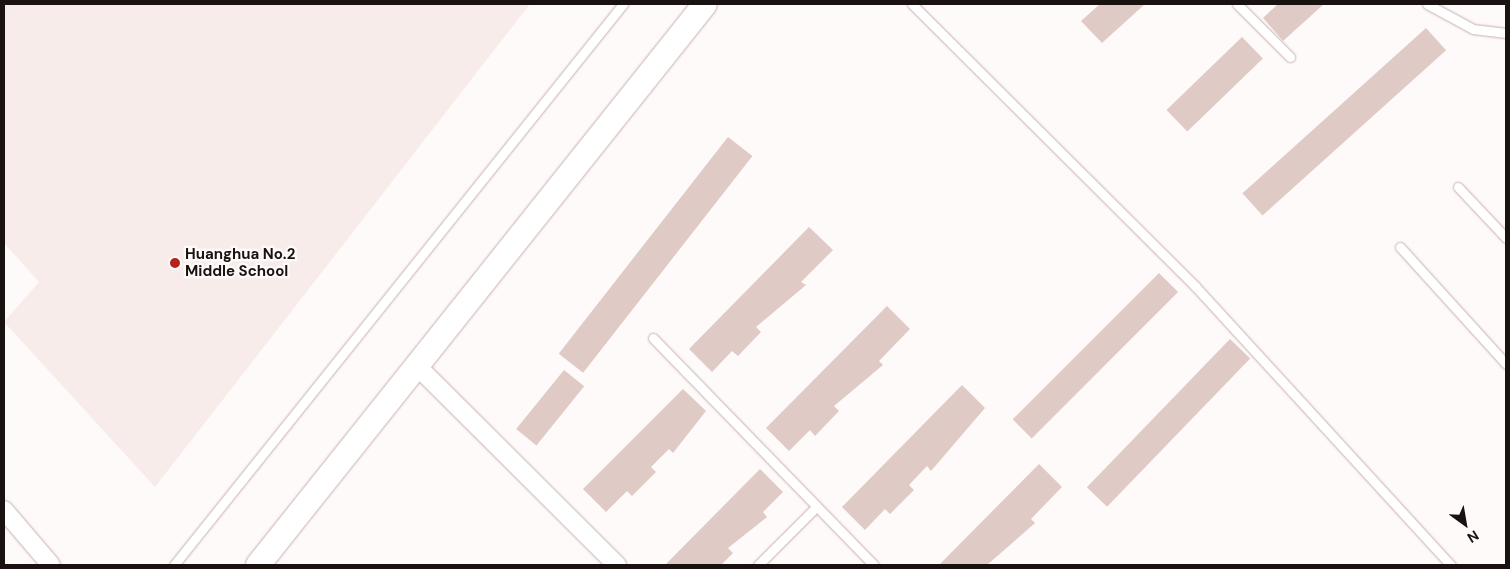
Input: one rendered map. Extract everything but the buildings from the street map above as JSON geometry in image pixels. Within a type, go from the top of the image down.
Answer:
[{"type":"street","points":[[258,565],[705,4]]},
{"type":"street","points":[[416,365],[617,565]]},
{"type":"street","points":[[4,510],[51,565]]},
{"type":"lane","points":[[174,565],[623,4]]},
{"type":"lane","points":[[912,4],[1195,286],[1451,565]]},
{"type":"lane","points":[[1236,4],[1290,57]]},
{"type":"lane","points":[[1427,4],[1473,29],[1506,33]]},
{"type":"lane","points":[[1458,187],[1506,238]]},
{"type":"lane","points":[[1400,247],[1506,364]]},
{"type":"lane","points":[[653,338],[874,565]]},
{"type":"lane","points":[[758,565],[817,506]]},
{"type":"shaded area","name":"Huanghua No.2 Middle School","points":[[4,4],[530,4],[155,487],[4,322],[39,282],[4,243]]},
{"type":"place","name":"Huanghua No.2 Middle School","points":[[175,263]]}]
